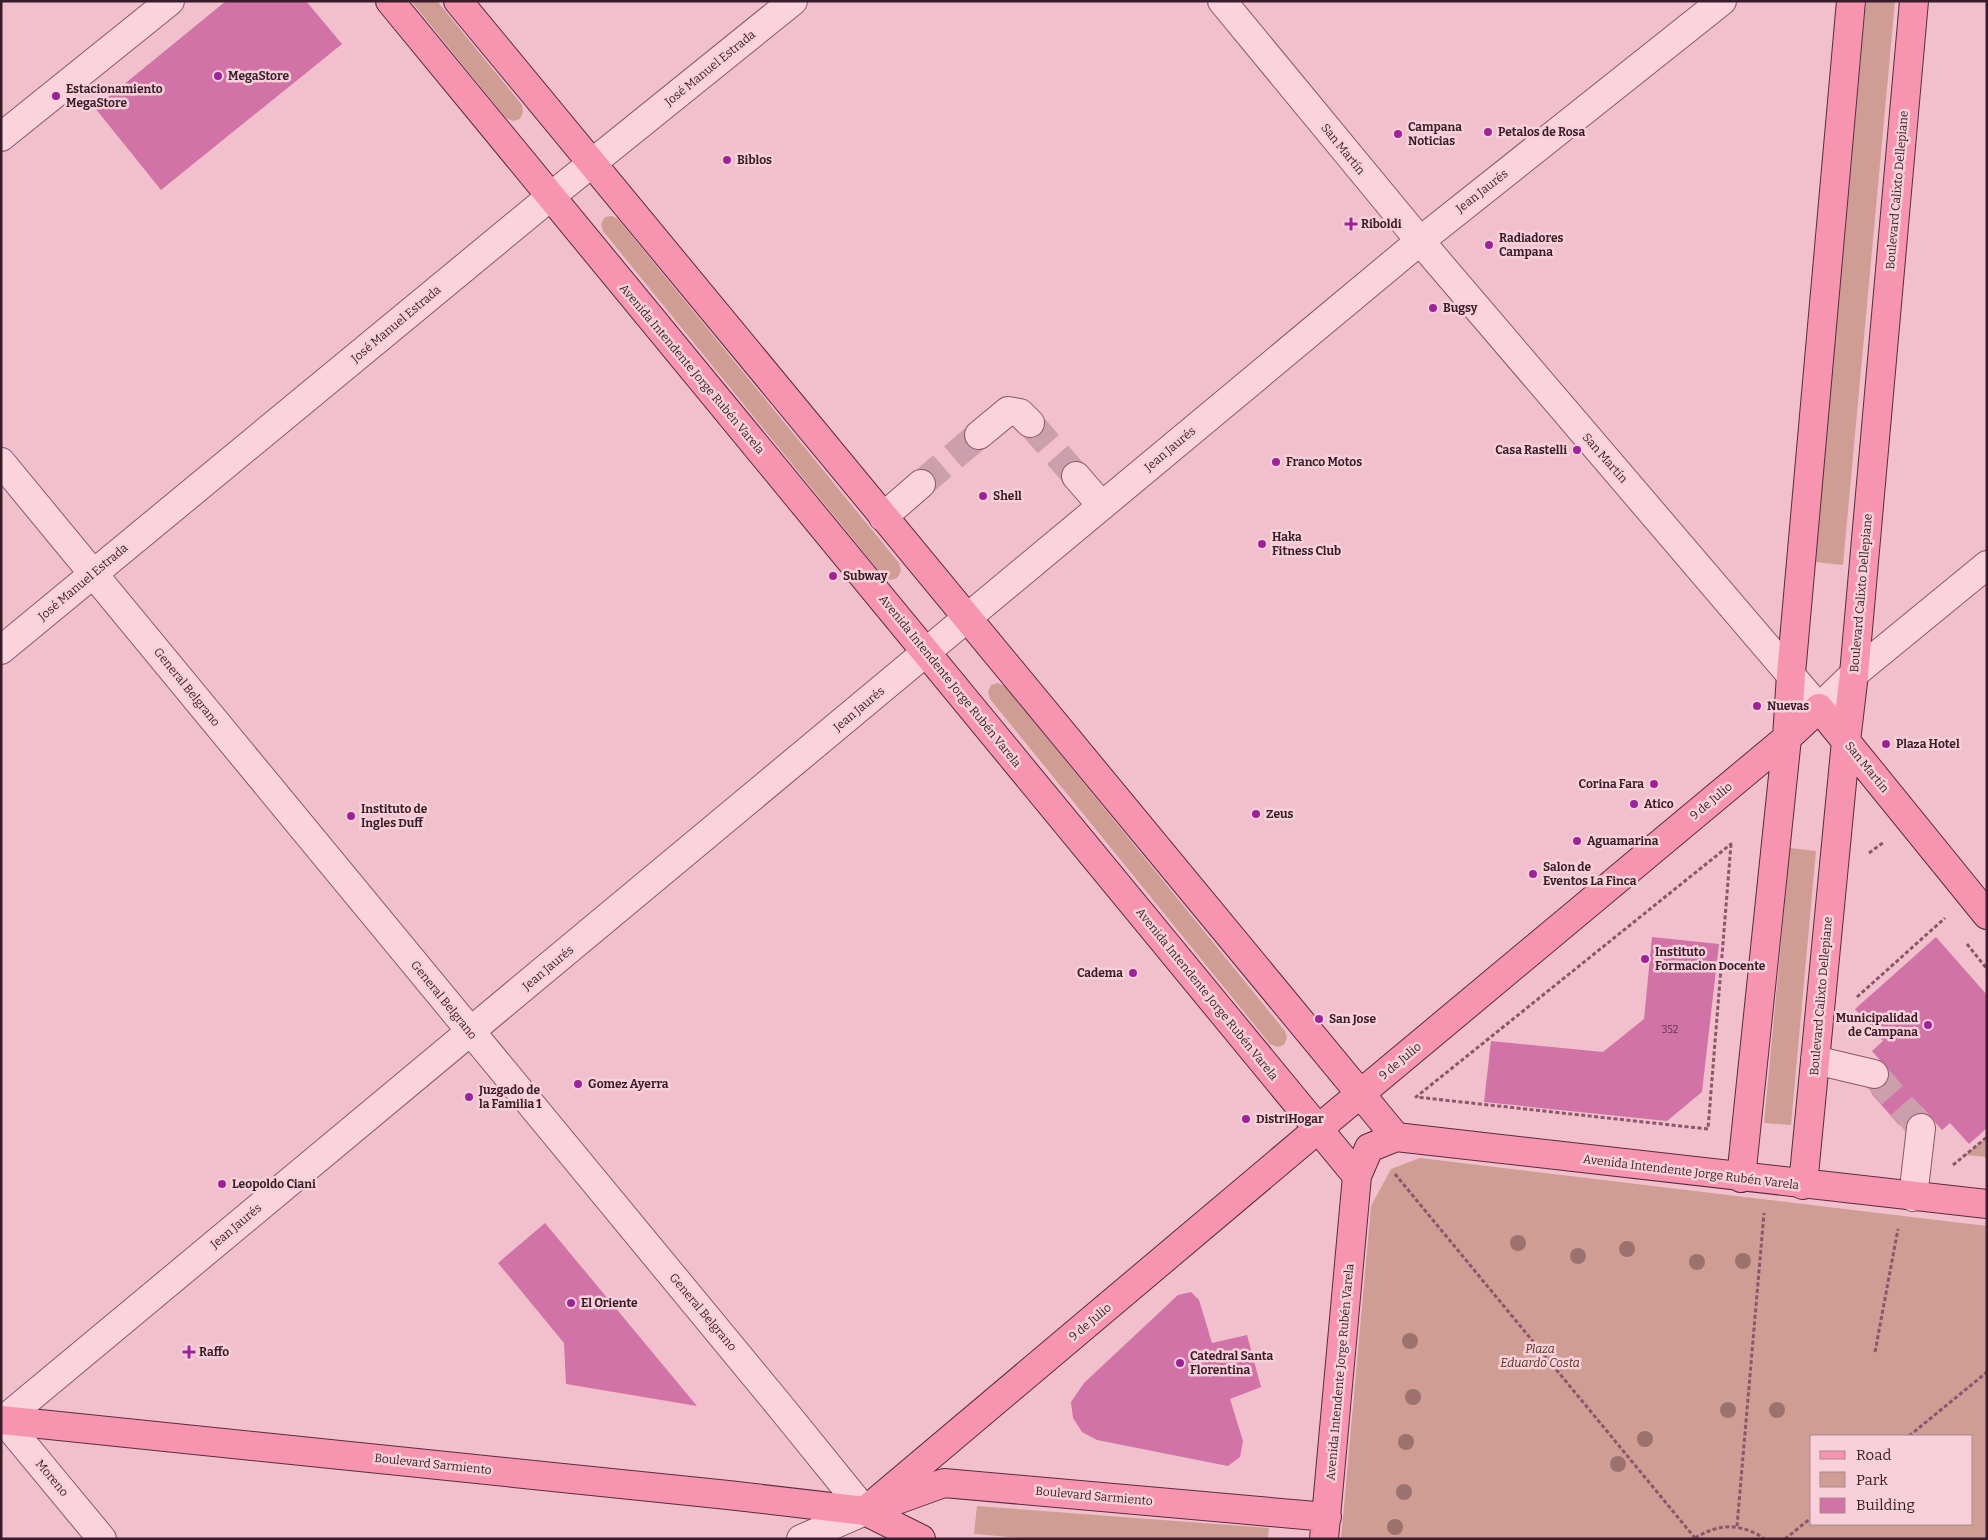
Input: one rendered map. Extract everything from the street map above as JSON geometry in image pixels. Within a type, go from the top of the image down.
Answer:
[{"type":"main road","name":"Avenida Intendente Jorge Rubén Varela","points":[[390,1],[1357,1176]]},
{"type":"main road","points":[[458,1],[1396,1137]]},
{"type":"main road","points":[[1741,1178],[1787,738],[1791,674],[1851,1]]},
{"type":"main road","name":"Boulevard Calixto Dellepiane","points":[[1803,1185],[1854,674],[1914,1]]},
{"type":"main road","name":"9 de Julio","points":[[865,1511],[1318,1129],[1787,738],[1819,708]]},
{"type":"main road","name":"San Martín","points":[[1819,708],[1987,915]]},
{"type":"main road","name":"Avenida Intendente Jorge Rubén Varela","points":[[1326,1528],[1357,1176],[1369,1148],[1396,1137],[1803,1185],[1915,1184],[1987,1204]]},
{"type":"main road","name":"Boulevard Sarmiento","points":[[2,1420],[865,1511],[921,1539]]},
{"type":"main road","name":"Boulevard Sarmiento","points":[[865,1511],[944,1483],[1326,1528]]},
{"type":"main road","name":"General Belgrano","points":[[865,1511],[887,1539]]},
{"type":"street","points":[[1,137],[170,1]]},
{"type":"street","name":"José Manuel Estrada","points":[[1,650],[550,197],[793,1]]},
{"type":"street","name":"San Martín","points":[[1222,1],[1420,241],[1819,708]]},
{"type":"street","name":"Jean Jaurés","points":[[2,1420],[1420,241],[1722,1]]},
{"type":"street","points":[[978,436],[1008,411],[1020,412],[1030,424]]},
{"type":"street","name":"General Belgrano","points":[[1,462],[865,1511]]},
{"type":"street","points":[[1076,476],[1102,506]]},
{"type":"street","points":[[883,517],[921,484]]},
{"type":"street","name":"9 de Julio","points":[[1819,708],[1854,674],[1987,565]]},
{"type":"street","points":[[1815,1060],[1874,1074]]},
{"type":"street","points":[[1915,1184],[1921,1128]]},
{"type":"street","name":"Moreno","points":[[2,1420],[102,1539]]},
{"type":"street","name":"9 de Julio","points":[[801,1539],[865,1511]]},
{"type":"path","points":[[1866,856],[1884,842]]},
{"type":"path","points":[[1731,844],[1708,1129],[1640,1121],[1416,1097],[1731,844]]},
{"type":"path","points":[[1939,910],[1951,925]]},
{"type":"path","points":[[1854,1000],[1946,918]]},
{"type":"path","points":[[1963,940],[1987,969]]},
{"type":"path","points":[[1915,1184],[1941,1175],[1987,1137]]},
{"type":"path","points":[[1391,1169],[1695,1538],[1708,1530],[1720,1526],[1738,1526],[1764,1539]]},
{"type":"path","points":[[1738,1526],[1764,1210]]},
{"type":"path","points":[[1875,1352],[1898,1225]]},
{"type":"path","points":[[1910,1435],[1987,1372]]},
{"type":"path","points":[[1785,1539],[1810,1519]]},
{"type":"green space","points":[[411,1],[437,1],[522,105],[523,112],[520,119],[513,121],[506,118]]},
{"type":"green space","points":[[1866,1],[1895,1],[1843,565],[1815,562]]},
{"type":"green space","points":[[612,216],[618,219],[899,563],[901,571],[897,578],[891,580],[883,576],[603,231],[601,224],[605,217]]},
{"type":"green space","points":[[998,683],[1005,686],[1285,1031],[1287,1038],[1284,1045],[1277,1047],[1270,1044],[990,699],[988,692],[991,685]]},
{"type":"green space","points":[[1790,848],[1816,851],[1791,1125],[1764,1123]]},
{"type":"green space","points":[[1987,1137],[1987,1157],[1965,1155]]},
{"type":"green space","name":"Plaza Eduardo Costa","points":[[1420,1158],[1987,1226],[1987,1539],[1341,1539],[1371,1206],[1391,1169]]},
{"type":"green space","points":[[977,1506],[1269,1528],[1268,1539],[1034,1539],[974,1534]]},
{"type":"building","name":"MegaStore","points":[[226,1],[306,1],[342,44],[161,190],[95,108]]},
{"type":"building","points":[[1652,937],[1719,944],[1702,1092],[1667,1121],[1484,1102],[1491,1041],[1603,1052],[1644,1019]]},
{"type":"building","name":"Municipalidad de Campana","points":[[1936,937],[1987,995],[1987,1128],[1969,1144],[1950,1123],[1942,1130],[1921,1106],[1899,1125],[1871,1093],[1892,1074],[1872,1051],[1883,1041],[1855,1009]]},
{"type":"building","name":"El Oriente","points":[[545,1223],[697,1406],[566,1384],[564,1343],[498,1263]]},
{"type":"building","name":"Catedral Santa Florentina","points":[[1191,1292],[1199,1300],[1212,1343],[1247,1335],[1261,1387],[1230,1399],[1243,1441],[1240,1457],[1228,1466],[1097,1440],[1082,1432],[1073,1418],[1071,1402],[1084,1383],[1178,1295]]},
{"type":"tunnel","points":[[1030,423],[1076,476]]},
{"type":"tunnel","points":[[921,484],[979,435]]},
{"type":"tunnel","points":[[1874,1074],[1921,1128]]},
{"type":"place","name":"MegaStore","points":[[218,76]]},
{"type":"place","name":"Estacionamiento MegaStore","points":[[56,96]]},
{"type":"place","name":"Petalos de Rosa","points":[[1488,132]]},
{"type":"place","name":"Campana Noticias","points":[[1398,134]]},
{"type":"place","name":"Biblos","points":[[727,160]]},
{"type":"place","name":"Riboldi","points":[[1351,224]]},
{"type":"place","name":"Radiadores Campana","points":[[1489,245]]},
{"type":"place","name":"Bugsy","points":[[1433,308]]},
{"type":"place","name":"Casa Rastelli","points":[[1577,450]]},
{"type":"place","name":"Franco Motos","points":[[1276,462]]},
{"type":"place","name":"Shell","points":[[983,496]]},
{"type":"place","name":"Haka Fitness Club","points":[[1262,544]]},
{"type":"place","name":"Subway","points":[[833,576]]},
{"type":"place","name":"Nuevas","points":[[1757,706]]},
{"type":"place","name":"Plaza Hotel","points":[[1886,744]]},
{"type":"place","name":"Corina Fara","points":[[1654,784]]},
{"type":"place","name":"Atico","points":[[1634,804]]},
{"type":"place","name":"Zeus","points":[[1256,814]]},
{"type":"place","name":"Instituto de Ingles Duff","points":[[351,816]]},
{"type":"place","name":"Aguamarina","points":[[1577,841]]},
{"type":"place","name":"Salon de Eventos La Finca","points":[[1533,874]]},
{"type":"place","name":"Instituto Formacion Docente","points":[[1645,959]]},
{"type":"place","name":"Cadema","points":[[1133,973]]},
{"type":"place","name":"San Jose","points":[[1319,1019]]},
{"type":"place","name":"Municipalidad de Campana","points":[[1928,1025]]},
{"type":"place","name":"Gomez Ayerra","points":[[578,1084]]},
{"type":"place","name":"Juzgado de la Familia 1","points":[[469,1097]]},
{"type":"place","name":"DistriHogar","points":[[1246,1119]]},
{"type":"place","name":"Leopoldo Ciani","points":[[222,1184]]},
{"type":"place","name":"El Oriente","points":[[571,1303]]},
{"type":"place","name":"Raffo","points":[[189,1352]]},
{"type":"place","name":"Catedral Santa Florentina","points":[[1180,1363]]}]
